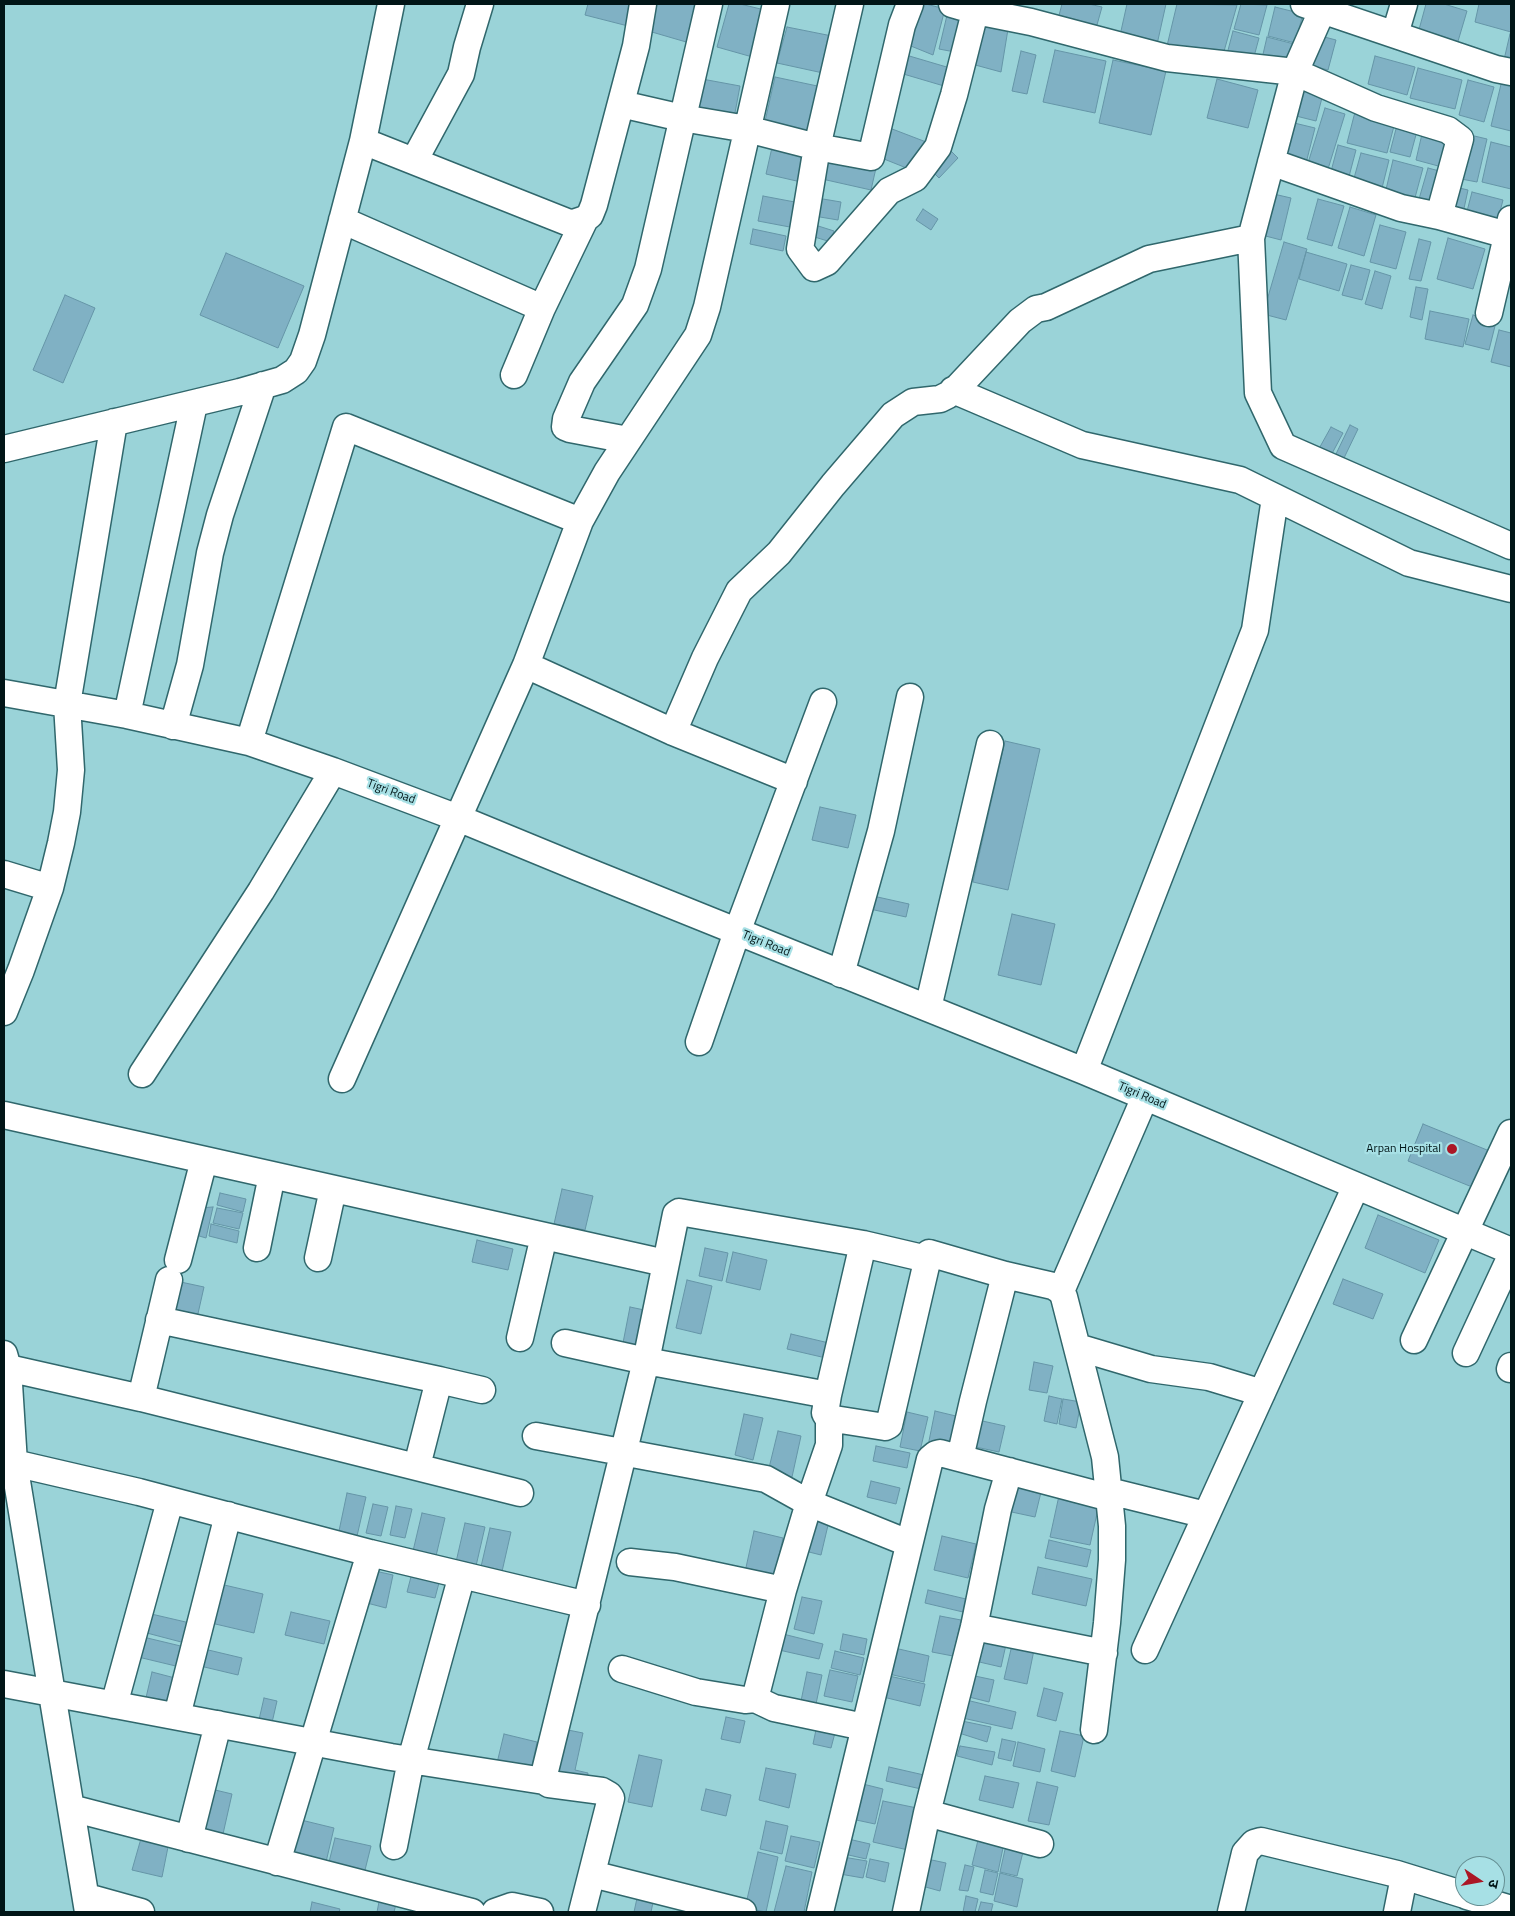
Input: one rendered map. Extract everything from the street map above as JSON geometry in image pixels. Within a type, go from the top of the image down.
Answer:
[{"type":"street","points":[[4,449],[194,404],[291,376],[303,362],[312,335],[363,141],[391,4]]},
{"type":"street","points":[[414,161],[461,74],[480,4]]},
{"type":"street","points":[[363,141],[567,222],[573,223],[585,219],[590,215],[594,205],[636,46],[644,4]]},
{"type":"street","points":[[628,440],[570,429],[565,427],[566,419],[582,382],[635,305],[648,269],[708,4]]},
{"type":"street","points":[[342,1079],[526,666],[580,521],[606,472],[692,346],[703,322],[776,4]]},
{"type":"street","points":[[850,4],[817,147],[800,249],[814,268],[827,262],[889,191],[915,178],[938,147],[954,94],[968,6],[1034,13],[1167,58],[1295,72],[1376,108],[1448,130],[1460,138],[1439,216]]},
{"type":"street","points":[[621,104],[682,118],[748,129],[817,147],[871,157],[902,25],[910,4]]},
{"type":"street","points":[[1394,34],[1404,4]]},
{"type":"street","points":[[1511,72],[1496,69],[1317,6],[1295,72],[1251,238],[1258,393],[1283,446],[1511,546]]},
{"type":"street","points":[[1271,162],[1401,208],[1509,227],[1489,313]]},
{"type":"street","points":[[514,375],[542,308],[585,219]]},
{"type":"street","points":[[342,220],[542,308]]},
{"type":"street","points":[[672,732],[705,658],[740,591],[780,553],[832,485],[893,415],[913,402],[940,399],[953,390],[1020,321],[1036,310],[1149,259],[1251,238]]},
{"type":"street","points":[[173,726],[190,665],[210,553],[220,514],[263,385]]},
{"type":"street","points":[[953,390],[1082,445],[1240,480],[1410,563],[1511,589]]},
{"type":"street","points":[[127,715],[194,404]]},
{"type":"street","points":[[4,1012],[50,888],[61,843],[70,784],[71,761],[67,704],[114,422]]},
{"type":"street","points":[[249,742],[346,426],[580,521]]},
{"type":"street","points":[[1084,1071],[1255,630],[1275,498]]},
{"type":"street","points":[[526,666],[672,732],[794,781]]},
{"type":"street","name":"Tigri Road","points":[[4,693],[127,715],[249,742],[333,771],[458,818],[1084,1071],[1511,1250]]},
{"type":"street","points":[[841,974],[881,831],[910,697]]},
{"type":"street","points":[[699,1042],[737,932],[823,702]]},
{"type":"street","points":[[928,1008],[990,744]]},
{"type":"street","points":[[142,1074],[262,891],[333,771]]},
{"type":"street","points":[[4,874],[50,888]]},
{"type":"street","points":[[1094,1730],[1104,1653],[1112,1560],[1112,1526],[1105,1457],[1061,1291],[1145,1097]]},
{"type":"street","points":[[4,1115],[665,1263]]},
{"type":"street","points":[[1414,1340],[1511,1133]]},
{"type":"street","points":[[141,1398],[159,1320],[204,1160]]},
{"type":"street","points":[[257,1248],[272,1175]]},
{"type":"street","points":[[1145,1650],[1356,1186]]},
{"type":"street","points":[[318,1258],[333,1189]]},
{"type":"street","points":[[544,1781],[646,1361],[676,1214],[679,1212],[863,1244],[927,1259]]},
{"type":"street","points":[[520,1338],[544,1236]]},
{"type":"street","points":[[755,1700],[783,1590],[809,1503],[829,1446],[828,1407],[863,1244]]},
{"type":"street","points":[[565,1343],[646,1361],[828,1407],[885,1427],[889,1425],[929,1253],[1005,1275],[1053,1286],[1061,1291]]},
{"type":"street","points":[[1466,1353],[1511,1256]]},
{"type":"street","points":[[960,1458],[1005,1275]]},
{"type":"street","points":[[159,1320],[482,1390]]},
{"type":"street","points":[[1077,1348],[1151,1369],[1209,1377],[1262,1392]]},
{"type":"street","points":[[141,1912],[88,1905],[52,1692],[14,1525],[14,1463],[6,1361],[141,1398],[520,1493]]},
{"type":"street","points":[[418,1466],[439,1380]]},
{"type":"street","points":[[536,1436],[766,1479],[809,1503],[908,1542]]},
{"type":"street","points":[[820,1912],[908,1542],[930,1459],[940,1453],[1009,1471],[1206,1516]]},
{"type":"street","points":[[14,1463],[139,1492],[370,1553],[587,1605]]},
{"type":"street","points":[[906,1912],[927,1813],[974,1627],[998,1509],[1009,1471]]},
{"type":"street","points":[[114,1705],[170,1501]]},
{"type":"street","points":[[177,1716],[228,1515]]},
{"type":"street","points":[[276,1862],[370,1553]]},
{"type":"street","points":[[630,1562],[675,1568],[783,1590]]},
{"type":"street","points":[[394,1846],[410,1760],[462,1575]]},
{"type":"street","points":[[974,1627],[1104,1653]]},
{"type":"street","points":[[622,1670],[696,1692],[755,1700],[774,1708],[864,1727]]},
{"type":"street","points":[[4,1684],[410,1760],[602,1792],[609,1795],[611,1800],[582,1912]]},
{"type":"street","points":[[189,1839],[218,1724]]},
{"type":"street","points":[[71,1808],[472,1912]]},
{"type":"street","points":[[927,1813],[1040,1844]]},
{"type":"street","points":[[1231,1912],[1245,1853],[1254,1843],[1261,1841],[1404,1877],[1455,1893]]},
{"type":"street","points":[[592,1874],[743,1912]]},
{"type":"street","points":[[1397,1912],[1404,1877]]},
{"type":"street","points":[[495,1912],[512,1906],[540,1912]]},
{"type":"building","points":[[588,4],[634,4],[628,26],[585,15]]},
{"type":"building","points":[[650,4],[694,4],[702,6],[693,44],[645,30]]},
{"type":"building","points":[[729,4],[740,4],[769,11],[756,58],[717,47]]},
{"type":"building","points":[[918,4],[945,9],[933,55],[906,44]]},
{"type":"building","points":[[1062,4],[1089,4],[1102,7],[1095,32],[1057,23]]},
{"type":"building","points":[[1127,4],[1166,4],[1156,49],[1119,40]]},
{"type":"building","points":[[1177,4],[1237,5],[1221,62],[1166,50]]},
{"type":"building","points":[[1241,4],[1267,5],[1259,35],[1234,29]]},
{"type":"building","points":[[1426,4],[1444,4],[1467,11],[1456,48],[1417,37]]},
{"type":"building","points":[[1479,4],[1511,4],[1511,32],[1475,22]]},
{"type":"building","points":[[1275,7],[1303,14],[1295,43],[1268,36]]},
{"type":"building","points":[[948,11],[968,16],[960,53],[939,49]]},
{"type":"building","points":[[981,19],[1009,23],[1001,72],[968,63]]},
{"type":"building","points":[[787,27],[832,36],[823,73],[777,63]]},
{"type":"building","points":[[1233,31],[1259,38],[1252,64],[1226,58]]},
{"type":"building","points":[[1313,34],[1336,40],[1328,70],[1306,64]]},
{"type":"building","points":[[1511,34],[1511,66],[1503,64]]},
{"type":"building","points":[[1267,37],[1294,44],[1287,70],[1261,63]]},
{"type":"building","points":[[1055,50],[1106,61],[1095,113],[1043,102]]},
{"type":"building","points":[[1021,51],[1036,55],[1027,94],[1012,91]]},
{"type":"building","points":[[906,55],[950,68],[944,86],[900,73]]},
{"type":"building","points":[[1375,56],[1415,67],[1407,95],[1368,84]]},
{"type":"building","points":[[1113,60],[1166,71],[1151,135],[1099,123]]},
{"type":"building","points":[[1418,68],[1462,80],[1455,109],[1410,98]]},
{"type":"building","points":[[1503,76],[1511,78],[1511,131],[1491,126]]},
{"type":"building","points":[[775,77],[822,87],[811,137],[764,126]]},
{"type":"building","points":[[702,79],[740,86],[734,118],[696,111]]},
{"type":"building","points":[[1217,79],[1258,90],[1248,128],[1207,118]]},
{"type":"building","points":[[1468,80],[1494,87],[1484,122],[1459,115]]},
{"type":"building","points":[[1296,83],[1324,90],[1316,121],[1288,114]]},
{"type":"building","points":[[1325,108],[1345,114],[1328,169],[1308,163]]},
{"type":"building","points":[[1355,112],[1395,122],[1387,153],[1347,143]]},
{"type":"building","points":[[1286,121],[1315,128],[1305,167],[1276,160]]},
{"type":"building","points":[[1397,125],[1417,131],[1410,157],[1390,152]]},
{"type":"building","points":[[887,127],[934,145],[914,171],[879,157]]},
{"type":"building","points":[[1422,134],[1449,141],[1442,167],[1416,160]]},
{"type":"building","points":[[1466,134],[1487,139],[1477,182],[1456,178]]},
{"type":"building","points":[[1491,142],[1511,147],[1511,189],[1482,182]]},
{"type":"building","points":[[773,143],[808,152],[801,182],[766,174]]},
{"type":"building","points":[[1338,145],[1356,150],[1347,184],[1329,179]]},
{"type":"building","points":[[948,148],[958,158],[939,178],[929,168]]},
{"type":"building","points":[[1361,153],[1389,160],[1380,196],[1351,189]]},
{"type":"building","points":[[828,157],[876,168],[871,190],[822,179]]},
{"type":"building","points":[[1393,160],[1423,168],[1413,205],[1384,198]]},
{"type":"building","points":[[1428,168],[1447,173],[1435,212],[1417,206]]},
{"type":"building","points":[[1451,186],[1468,190],[1463,213],[1446,209]]},
{"type":"building","points":[[1265,192],[1291,198],[1281,240],[1254,233]]},
{"type":"building","points":[[1472,192],[1503,200],[1496,227],[1465,219]]},
{"type":"building","points":[[763,196],[800,203],[795,228],[758,221]]},
{"type":"building","points":[[817,198],[841,202],[838,220],[814,216]]},
{"type":"building","points":[[1318,199],[1344,206],[1332,246],[1307,239]]},
{"type":"building","points":[[1350,207],[1376,215],[1364,256],[1338,248]]},
{"type":"building","points":[[923,209],[938,219],[931,230],[916,220]]},
{"type":"building","points":[[812,224],[834,231],[831,242],[808,235]]},
{"type":"building","points":[[1380,225],[1406,232],[1396,269],[1370,262]]},
{"type":"building","points":[[753,229],[786,236],[783,251],[750,244]]},
{"type":"building","points":[[1448,238],[1485,249],[1473,289],[1437,279]]},
{"type":"building","points":[[1419,239],[1431,242],[1421,281],[1409,279]]},
{"type":"building","points":[[1284,242],[1307,249],[1286,320],[1263,314]]},
{"type":"building","points":[[1306,252],[1347,264],[1339,291],[1299,279]]},
{"type":"building","points":[[226,253],[304,286],[278,348],[200,315]]},
{"type":"building","points":[[1351,265],[1370,270],[1362,300],[1342,295]]},
{"type":"building","points":[[1375,271],[1391,276],[1382,309],[1365,304]]},
{"type":"building","points":[[1416,287],[1428,289],[1422,320],[1410,317]]},
{"type":"building","points":[[65,295],[95,308],[63,383],[33,370]]},
{"type":"building","points":[[1430,311],[1469,319],[1463,347],[1425,339]]},
{"type":"building","points":[[1473,315],[1496,322],[1489,350],[1465,344]]},
{"type":"building","points":[[1499,330],[1511,333],[1511,367],[1491,362]]},
{"type":"building","points":[[1350,425],[1358,429],[1344,458],[1336,454]]},
{"type":"building","points":[[1331,427],[1343,433],[1328,461],[1316,454]]},
{"type":"building","points":[[1005,741],[1040,749],[1008,890],[973,882]]},
{"type":"building","points":[[820,807],[856,815],[848,848],[812,840]]},
{"type":"building","points":[[873,896],[909,904],[906,917],[870,909]]},
{"type":"building","points":[[1012,914],[1055,924],[1041,985],[998,975]]},
{"type":"building","points":[[1423,1124],[1492,1152],[1477,1189],[1408,1161]]},
{"type":"building","points":[[562,1189],[593,1196],[585,1230],[554,1224]]},
{"type":"building","points":[[220,1193],[246,1199],[243,1212],[217,1205]]},
{"type":"building","points":[[213,1207],[206,1238],[189,1233],[198,1208]]},
{"type":"building","points":[[217,1208],[243,1213],[239,1229],[213,1223]]},
{"type":"building","points":[[1378,1215],[1439,1240],[1425,1273],[1365,1248]]},
{"type":"building","points":[[211,1224],[239,1231],[237,1243],[209,1236]]},
{"type":"building","points":[[477,1240],[513,1249],[508,1270],[472,1262]]},
{"type":"building","points":[[705,1248],[728,1253],[722,1281],[699,1276]]},
{"type":"building","points":[[733,1252],[767,1260],[760,1290],[726,1282]]},
{"type":"building","points":[[1343,1279],[1383,1294],[1373,1319],[1333,1304]]},
{"type":"building","points":[[687,1280],[712,1286],[701,1334],[676,1328]]},
{"type":"building","points":[[176,1281],[204,1287],[197,1318],[169,1311]]},
{"type":"building","points":[[630,1307],[649,1311],[641,1352],[622,1348]]},
{"type":"building","points":[[791,1334],[829,1343],[826,1358],[787,1349]]},
{"type":"building","points":[[1034,1362],[1053,1366],[1047,1393],[1029,1390]]},
{"type":"building","points":[[1049,1396],[1062,1399],[1057,1424],[1044,1421]]},
{"type":"building","points":[[1063,1399],[1081,1402],[1076,1428],[1059,1424]]},
{"type":"building","points":[[935,1411],[960,1417],[952,1451],[928,1446]]},
{"type":"building","points":[[907,1412],[928,1417],[920,1451],[900,1447]]},
{"type":"building","points":[[744,1414],[763,1418],[753,1460],[735,1455]]},
{"type":"building","points":[[978,1420],[1005,1426],[999,1452],[971,1446]]},
{"type":"building","points":[[778,1431],[801,1436],[792,1477],[768,1472]]},
{"type":"building","points":[[876,1446],[910,1453],[907,1468],[873,1461]]},
{"type":"building","points":[[871,1481],[900,1488],[896,1504],[867,1497]]},
{"type":"building","points":[[1016,1482],[1042,1488],[1035,1517],[1007,1511]]},
{"type":"building","points":[[1060,1491],[1100,1500],[1090,1545],[1050,1537]]},
{"type":"building","points":[[347,1493],[366,1497],[357,1536],[339,1531]]},
{"type":"building","points":[[373,1504],[388,1507],[381,1536],[366,1533]]},
{"type":"building","points":[[396,1506],[412,1509],[405,1538],[390,1535]]},
{"type":"building","points":[[422,1513],[445,1518],[436,1556],[413,1551]]},
{"type":"building","points":[[812,1518],[829,1521],[821,1555],[805,1551]]},
{"type":"building","points":[[465,1523],[485,1527],[476,1566],[456,1562]]},
{"type":"building","points":[[490,1528],[511,1532],[501,1576],[480,1571]]},
{"type":"building","points":[[754,1531],[783,1538],[774,1578],[745,1572]]},
{"type":"building","points":[[942,1536],[976,1544],[968,1578],[934,1570]]},
{"type":"building","points":[[1049,1540],[1091,1550],[1087,1567],[1045,1558]]},
{"type":"building","points":[[1038,1567],[1092,1579],[1086,1606],[1032,1594]]},
{"type":"building","points":[[375,1571],[393,1575],[386,1608],[367,1603]]},
{"type":"building","points":[[412,1573],[440,1579],[435,1598],[407,1592]]},
{"type":"building","points":[[220,1584],[263,1594],[254,1633],[211,1623]]},
{"type":"building","points":[[928,1590],[966,1599],[963,1612],[925,1603]]},
{"type":"building","points":[[802,1597],[822,1601],[814,1634],[794,1629]]},
{"type":"building","points":[[291,1612],[330,1621],[324,1644],[285,1635]]},
{"type":"building","points":[[147,1613],[190,1623],[185,1643],[143,1632]]},
{"type":"building","points":[[940,1616],[961,1620],[953,1656],[932,1652]]},
{"type":"building","points":[[783,1634],[823,1644],[819,1659],[779,1650]]},
{"type":"building","points":[[843,1634],[867,1639],[864,1655],[840,1650]]},
{"type":"building","points":[[981,1634],[1007,1640],[1001,1667],[975,1661]]},
{"type":"building","points":[[139,1636],[189,1648],[184,1668],[134,1656]]},
{"type":"building","points":[[1012,1645],[1034,1650],[1027,1684],[1004,1679]]},
{"type":"building","points":[[886,1646],[929,1656],[924,1682],[880,1672]]},
{"type":"building","points":[[200,1648],[242,1658],[238,1675],[196,1665]]},
{"type":"building","points":[[835,1651],[864,1658],[860,1675],[831,1668]]},
{"type":"building","points":[[830,1670],[858,1676],[852,1702],[824,1696]]},
{"type":"building","points":[[152,1672],[175,1678],[168,1708],[145,1702]]},
{"type":"building","points":[[807,1672],[822,1675],[816,1704],[801,1701]]},
{"type":"building","points":[[880,1674],[925,1684],[920,1706],[875,1695]]},
{"type":"building","points":[[970,1675],[994,1680],[989,1702],[965,1696]]},
{"type":"building","points":[[1044,1688],[1063,1693],[1056,1721],[1037,1716]]},
{"type":"building","points":[[264,1698],[277,1701],[271,1727],[258,1724]]},
{"type":"building","points":[[962,1699],[1016,1712],[1012,1729],[958,1717]]},
{"type":"building","points":[[726,1717],[745,1721],[740,1743],[721,1739]]},
{"type":"building","points":[[962,1721],[991,1727],[987,1742],[959,1733]]},
{"type":"building","points":[[817,1725],[836,1729],[831,1748],[813,1744]]},
{"type":"building","points":[[558,1728],[583,1733],[575,1770],[588,1773],[586,1785],[547,1777]]},
{"type":"building","points":[[1060,1731],[1084,1736],[1075,1777],[1051,1771]]},
{"type":"building","points":[[504,1734],[537,1742],[531,1771],[497,1763]]},
{"type":"building","points":[[1002,1739],[1016,1742],[1011,1761],[998,1758]]},
{"type":"building","points":[[1018,1742],[1045,1749],[1040,1772],[1013,1766]]},
{"type":"building","points":[[960,1746],[995,1752],[992,1765],[957,1756]]},
{"type":"building","points":[[639,1755],[662,1760],[652,1807],[628,1802]]},
{"type":"building","points":[[889,1767],[924,1775],[921,1789],[886,1781]]},
{"type":"building","points":[[766,1768],[796,1774],[789,1808],[759,1800]]},
{"type":"building","points":[[985,1776],[1019,1783],[1013,1808],[979,1800]]},
{"type":"building","points":[[855,1782],[883,1789],[875,1824],[847,1818]]},
{"type":"building","points":[[1037,1782],[1058,1787],[1049,1825],[1028,1821]]},
{"type":"building","points":[[211,1789],[232,1794],[223,1834],[202,1830]]},
{"type":"building","points":[[706,1789],[731,1795],[726,1816],[701,1810]]},
{"type":"building","points":[[883,1801],[917,1808],[908,1850],[873,1842]]},
{"type":"building","points":[[297,1819],[334,1828],[326,1862],[289,1853]]},
{"type":"building","points":[[766,1821],[788,1826],[782,1854],[760,1849]]},
{"type":"building","points":[[142,1835],[169,1842],[162,1877],[132,1870]]},
{"type":"building","points":[[791,1836],[820,1842],[814,1868],[785,1861]]},
{"type":"building","points":[[979,1836],[1004,1843],[998,1872],[972,1865]]},
{"type":"building","points":[[335,1838],[371,1846],[364,1874],[328,1866]]},
{"type":"building","points":[[844,1838],[870,1844],[866,1859],[840,1853]]},
{"type":"building","points":[[1006,1845],[1024,1848],[1017,1876],[1000,1872]]},
{"type":"building","points":[[758,1852],[778,1857],[766,1912],[745,1908]]},
{"type":"building","points":[[837,1856],[867,1861],[863,1878],[834,1873]]},
{"type":"building","points":[[870,1859],[889,1863],[885,1882],[866,1877]]},
{"type":"building","points":[[927,1859],[946,1863],[940,1891],[922,1886]]},
{"type":"building","points":[[965,1865],[974,1867],[968,1891],[959,1890]]},
{"type":"building","points":[[786,1866],[812,1872],[804,1912],[774,1912]]},
{"type":"building","points":[[985,1870],[998,1873],[993,1895],[980,1892]]},
{"type":"building","points":[[1000,1873],[1023,1879],[1017,1907],[994,1901]]},
{"type":"building","points":[[639,1889],[655,1893],[651,1912],[634,1912]]},
{"type":"building","points":[[381,1892],[398,1896],[394,1912],[377,1912]]},
{"type":"building","points":[[966,1896],[978,1899],[975,1912],[963,1912]]},
{"type":"building","points":[[312,1902],[340,1909],[339,1912],[310,1912]]},
{"type":"building","points":[[981,1902],[993,1904],[991,1912],[978,1912]]},
{"type":"place","name":"Arpan Hospital","points":[[1452,1149]]}]
